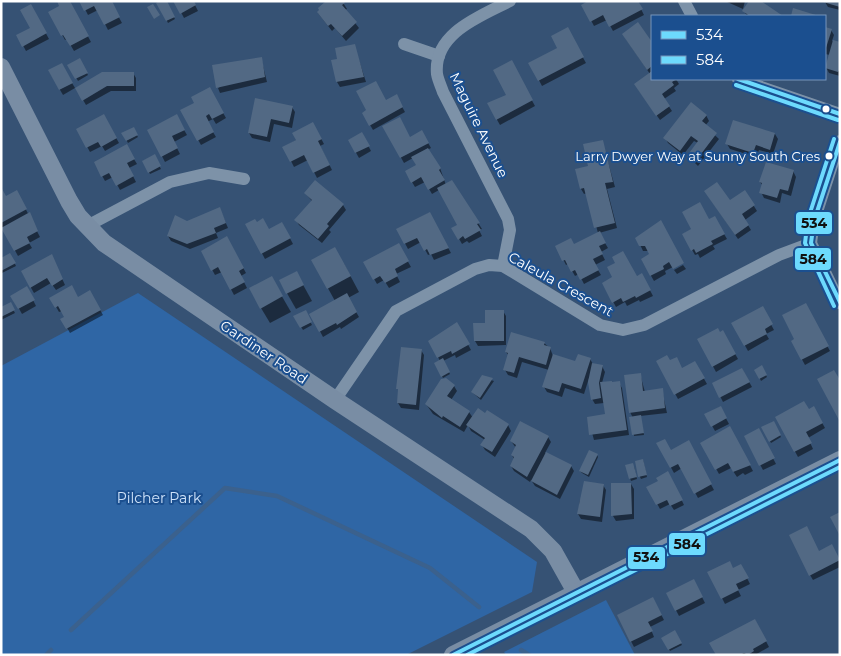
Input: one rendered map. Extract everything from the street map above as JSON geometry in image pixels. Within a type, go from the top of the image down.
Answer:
[{"type":"street","points":[[404,44],[439,56],[446,42],[466,24],[510,1]]},
{"type":"street","points":[[684,1],[691,15]]},
{"type":"street","name":"Maguire Avenue","points":[[439,56],[437,74],[443,92],[508,219],[509,238],[503,266]]},
{"type":"street","name":"Gardiner Road","points":[[1,67],[70,201],[87,226],[104,243],[335,400],[531,529],[553,551],[576,592]]},
{"type":"street","points":[[741,80],[840,114]]},
{"type":"street","points":[[840,141],[814,221],[811,243],[840,303]]},
{"type":"street","points":[[87,226],[170,182],[209,174],[244,179]]},
{"type":"street","name":"Caleula Crescent","points":[[335,400],[396,311],[475,269],[489,265],[503,266],[600,325],[623,330],[644,325],[779,255],[811,243]]},
{"type":"street","points":[[453,655],[840,460]]},
{"type":"green space","name":"Pilcher Park","points":[[138,293],[537,562],[532,592],[406,655],[1,655],[1,366]]},
{"type":"green space","points":[[606,600],[635,655],[506,655],[504,652]]},
{"type":"building","points":[[57,1],[70,1],[89,36],[70,46],[63,35],[61,36],[48,12],[59,6]]},
{"type":"building","points":[[79,1],[112,1],[120,17],[104,25],[94,6],[84,11]]},
{"type":"building","points":[[167,1],[175,17],[166,21],[156,3]]},
{"type":"building","points":[[173,1],[194,1],[196,5],[180,14]]},
{"type":"building","points":[[326,1],[343,1],[345,3],[342,5],[357,22],[342,36],[331,24],[328,26],[317,12],[318,8]]},
{"type":"building","points":[[588,1],[638,1],[643,9],[609,27],[603,15],[590,22],[581,5]]},
{"type":"building","points":[[749,1],[761,1],[782,15],[748,15],[742,11]]},
{"type":"building","points":[[840,1],[840,7],[823,2]]},
{"type":"building","points":[[31,4],[47,33],[22,47],[16,35],[30,28],[20,10]]},
{"type":"building","points":[[153,4],[160,15],[154,19],[147,7]]},
{"type":"building","points":[[793,8],[816,15],[791,15]]},
{"type":"building","points":[[638,22],[651,41],[651,67],[647,70],[622,34]]},
{"type":"building","points":[[568,27],[584,57],[538,81],[528,63],[557,48],[551,36]]},
{"type":"building","points":[[826,27],[832,29],[826,48]]},
{"type":"building","points":[[833,40],[840,42],[840,69],[838,72],[826,68]]},
{"type":"building","points":[[355,44],[364,77],[336,82],[331,60],[337,59],[335,48]]},
{"type":"building","points":[[262,57],[265,77],[216,88],[212,65]]},
{"type":"building","points":[[80,58],[88,73],[75,79],[67,65]]},
{"type":"building","points":[[512,60],[533,100],[496,120],[487,103],[506,95],[493,70]]},
{"type":"building","points":[[62,63],[73,83],[59,90],[48,70]]},
{"type":"building","points":[[102,72],[134,72],[134,86],[107,86],[82,101],[75,88]]},
{"type":"building","points":[[651,72],[651,80],[675,80],[672,82],[674,85],[662,94],[670,106],[656,116],[634,84]]},
{"type":"building","points":[[376,81],[386,100],[397,94],[403,107],[369,126],[362,113],[366,110],[356,91]]},
{"type":"building","points":[[210,87],[224,113],[212,119],[209,114],[206,116],[214,132],[197,141],[180,110],[194,103],[191,97]]},
{"type":"building","points":[[255,98],[293,106],[289,123],[271,119],[267,137],[248,133]]},
{"type":"building","points":[[691,102],[707,115],[702,121],[717,133],[695,162],[687,156],[698,141],[691,136],[680,151],[663,138]]},
{"type":"building","points":[[104,114],[117,138],[101,147],[98,142],[86,148],[76,129]]},
{"type":"building","points":[[177,114],[185,130],[172,136],[178,148],[161,157],[147,130]]},
{"type":"building","points":[[400,117],[410,137],[422,130],[429,143],[400,158],[382,126]]},
{"type":"building","points":[[733,120],[775,133],[770,150],[756,145],[753,153],[725,144]]},
{"type":"building","points":[[313,122],[322,139],[318,141],[330,165],[313,173],[304,155],[290,162],[282,147],[296,140],[292,133]]},
{"type":"building","points":[[134,127],[138,135],[126,141],[121,133]]},
{"type":"building","points":[[362,132],[370,146],[355,153],[348,140]]},
{"type":"building","points":[[603,140],[613,182],[605,183],[615,223],[594,228],[584,188],[580,189],[575,169],[588,166],[583,144]]},
{"type":"building","points":[[127,144],[135,159],[127,163],[134,176],[116,186],[109,173],[101,177],[94,162]]},
{"type":"building","points":[[428,148],[441,168],[439,170],[445,180],[428,190],[421,177],[411,183],[405,171],[416,165],[411,157]]},
{"type":"building","points":[[155,154],[161,166],[148,173],[142,161]]},
{"type":"building","points":[[766,162],[794,170],[788,191],[780,189],[777,198],[759,193],[762,183],[759,182]]},
{"type":"building","points":[[315,180],[344,204],[327,224],[329,226],[318,239],[294,220],[312,200],[304,193]]},
{"type":"building","points":[[452,180],[480,223],[477,224],[481,230],[465,239],[463,236],[458,240],[451,228],[457,225],[437,188]]},
{"type":"building","points":[[717,182],[730,200],[745,190],[755,205],[742,214],[749,225],[735,235],[704,191]]},
{"type":"building","points":[[1,187],[6,196],[17,190],[27,209],[1,223]]},
{"type":"building","points":[[700,202],[709,219],[715,216],[725,234],[711,241],[713,244],[696,253],[694,249],[691,251],[682,234],[691,229],[682,212]]},
{"type":"building","points":[[220,207],[226,223],[214,228],[216,233],[187,244],[167,236],[175,215],[187,221]]},
{"type":"building","points":[[30,212],[38,231],[27,237],[30,243],[14,251],[1,228]]},
{"type":"building","points":[[430,212],[449,248],[430,255],[427,249],[424,251],[417,238],[404,244],[396,229]]},
{"type":"building","points":[[263,218],[269,229],[282,222],[291,238],[261,254],[245,224],[255,219],[257,222]]},
{"type":"building","points":[[661,220],[684,263],[673,269],[669,262],[663,266],[664,269],[650,276],[641,259],[649,254],[645,246],[639,246],[635,238]]},
{"type":"building","points":[[600,231],[606,243],[599,246],[603,254],[593,259],[599,270],[580,280],[575,270],[571,272],[565,260],[562,261],[555,246],[571,238],[574,244]]},
{"type":"building","points":[[227,236],[244,268],[239,271],[245,282],[230,290],[218,267],[211,271],[201,251]]},
{"type":"building","points":[[399,243],[409,261],[395,269],[398,276],[385,283],[380,276],[373,280],[363,262]]},
{"type":"building","points":[[335,247],[351,276],[327,289],[311,260]]},
{"type":"building","points":[[623,251],[637,276],[642,273],[651,290],[636,298],[635,296],[623,302],[621,298],[612,303],[602,283],[612,277],[607,267],[615,263],[612,257]]},
{"type":"building","points":[[10,253],[16,263],[1,271],[1,258]]},
{"type":"building","points":[[52,254],[63,279],[52,286],[47,278],[30,288],[21,271]]},
{"type":"building","points":[[297,271],[304,285],[286,294],[279,280]]},
{"type":"building","points":[[272,276],[283,296],[260,309],[249,288]]},
{"type":"building","points":[[72,285],[78,297],[90,290],[101,310],[66,329],[60,319],[64,317],[58,306],[55,308],[49,298]]},
{"type":"building","points":[[27,286],[35,300],[18,309],[10,296]]},
{"type":"building","points":[[347,293],[357,312],[337,325],[336,323],[319,332],[309,314]]},
{"type":"building","points":[[11,302],[15,310],[1,317],[1,307]]},
{"type":"building","points":[[806,303],[829,346],[801,360],[791,341],[794,339],[782,315]]},
{"type":"building","points":[[763,306],[773,324],[765,329],[767,334],[744,346],[731,323]]},
{"type":"building","points":[[306,310],[312,322],[300,328],[293,316]]},
{"type":"building","points":[[485,310],[504,310],[504,341],[474,341],[473,323],[485,323]]},
{"type":"building","points":[[457,322],[470,344],[452,354],[451,351],[437,358],[428,341]]},
{"type":"building","points":[[718,328],[720,332],[723,330],[736,354],[712,367],[697,339]]},
{"type":"building","points":[[511,332],[545,342],[544,345],[551,347],[546,365],[519,357],[514,373],[503,370],[508,353],[505,352]]},
{"type":"building","points":[[401,347],[422,349],[416,405],[397,403],[398,389],[396,389]]},
{"type":"building","points":[[553,354],[575,361],[578,354],[591,358],[581,389],[562,383],[559,392],[542,387]]},
{"type":"building","points":[[667,355],[670,360],[677,357],[682,368],[695,361],[705,378],[674,395],[656,361]]},
{"type":"building","points":[[443,358],[450,372],[441,377],[434,363]]},
{"type":"building","points":[[592,363],[603,365],[599,383],[601,398],[591,400],[588,382]]},
{"type":"building","points":[[762,365],[767,375],[759,379],[754,370]]},
{"type":"building","points":[[742,368],[750,382],[719,398],[712,383]]},
{"type":"building","points":[[834,370],[840,380],[840,422],[817,379]]},
{"type":"building","points":[[641,373],[643,391],[663,388],[665,408],[629,413],[624,375]]},
{"type":"building","points":[[482,375],[493,378],[480,398],[471,392]]},
{"type":"building","points":[[446,378],[455,385],[447,396],[470,411],[460,427],[443,416],[442,418],[425,404],[441,379]]},
{"type":"building","points":[[620,381],[627,430],[589,435],[587,417],[605,414],[600,382]]},
{"type":"building","points":[[804,401],[809,409],[814,406],[823,423],[806,432],[812,443],[794,452],[775,417]]},
{"type":"building","points":[[721,406],[727,418],[711,427],[704,414]]},
{"type":"building","points":[[478,408],[485,413],[487,410],[509,424],[492,452],[480,445],[485,438],[466,425]]},
{"type":"building","points":[[641,415],[644,433],[632,435],[629,417]]},
{"type":"building","points":[[520,421],[549,436],[527,477],[510,466],[514,457],[511,455],[516,445],[510,441]]},
{"type":"building","points":[[774,421],[781,435],[769,442],[761,427]]},
{"type":"building","points":[[730,426],[751,465],[733,472],[728,463],[715,470],[700,443]]},
{"type":"building","points":[[759,428],[775,458],[759,466],[744,436]]},
{"type":"building","points":[[665,439],[671,450],[689,440],[712,484],[694,494],[678,464],[670,468],[656,443]]},
{"type":"building","points":[[589,450],[598,454],[588,475],[579,471]]},
{"type":"building","points":[[546,452],[572,465],[557,495],[531,481]]},
{"type":"building","points":[[643,459],[647,475],[638,477],[635,461]]},
{"type":"building","points":[[633,463],[637,477],[629,479],[625,465]]},
{"type":"building","points":[[668,471],[683,500],[670,506],[667,500],[656,505],[646,487],[658,481],[656,478]]},
{"type":"building","points":[[584,481],[604,484],[600,517],[577,514]]},
{"type":"building","points":[[611,483],[631,483],[632,514],[611,516]]},
{"type":"building","points":[[840,512],[840,536],[830,517]]},
{"type":"building","points":[[807,526],[819,551],[832,544],[840,560],[809,576],[789,535]]},
{"type":"building","points":[[730,561],[733,568],[741,564],[749,578],[736,584],[739,590],[721,599],[707,572]]},
{"type":"building","points":[[694,579],[703,597],[675,611],[666,593]]},
{"type":"building","points":[[653,597],[662,615],[648,622],[653,631],[630,642],[617,615]]},
{"type":"building","points":[[755,619],[767,641],[753,649],[754,651],[748,655],[744,653],[740,655],[716,655],[709,643]]},
{"type":"building","points":[[675,630],[682,643],[668,650],[661,638]]},
{"type":"waterway","points":[[71,630],[225,488],[277,496],[430,568],[479,607]]},
{"type":"waterway","points":[[46,655],[51,650]]},
{"type":"waterway","points":[[521,650],[529,655]]},
{"type":"transit line","name":"534","points":[[741,80],[840,114]]},
{"type":"transit line","name":"584","points":[[736,85],[838,120]]},
{"type":"transit line","name":"584","points":[[834,139],[808,219],[805,243],[834,306]]},
{"type":"transit line","name":"534","points":[[840,142],[814,221],[811,243],[840,302]]},
{"type":"transit line","name":"534","points":[[453,655],[840,460]]},
{"type":"transit line","name":"584","points":[[467,655],[840,467]]},
{"type":"place","name":"Larry Dwyer Way at Sunny South Cres","points":[[829,156]]}]
